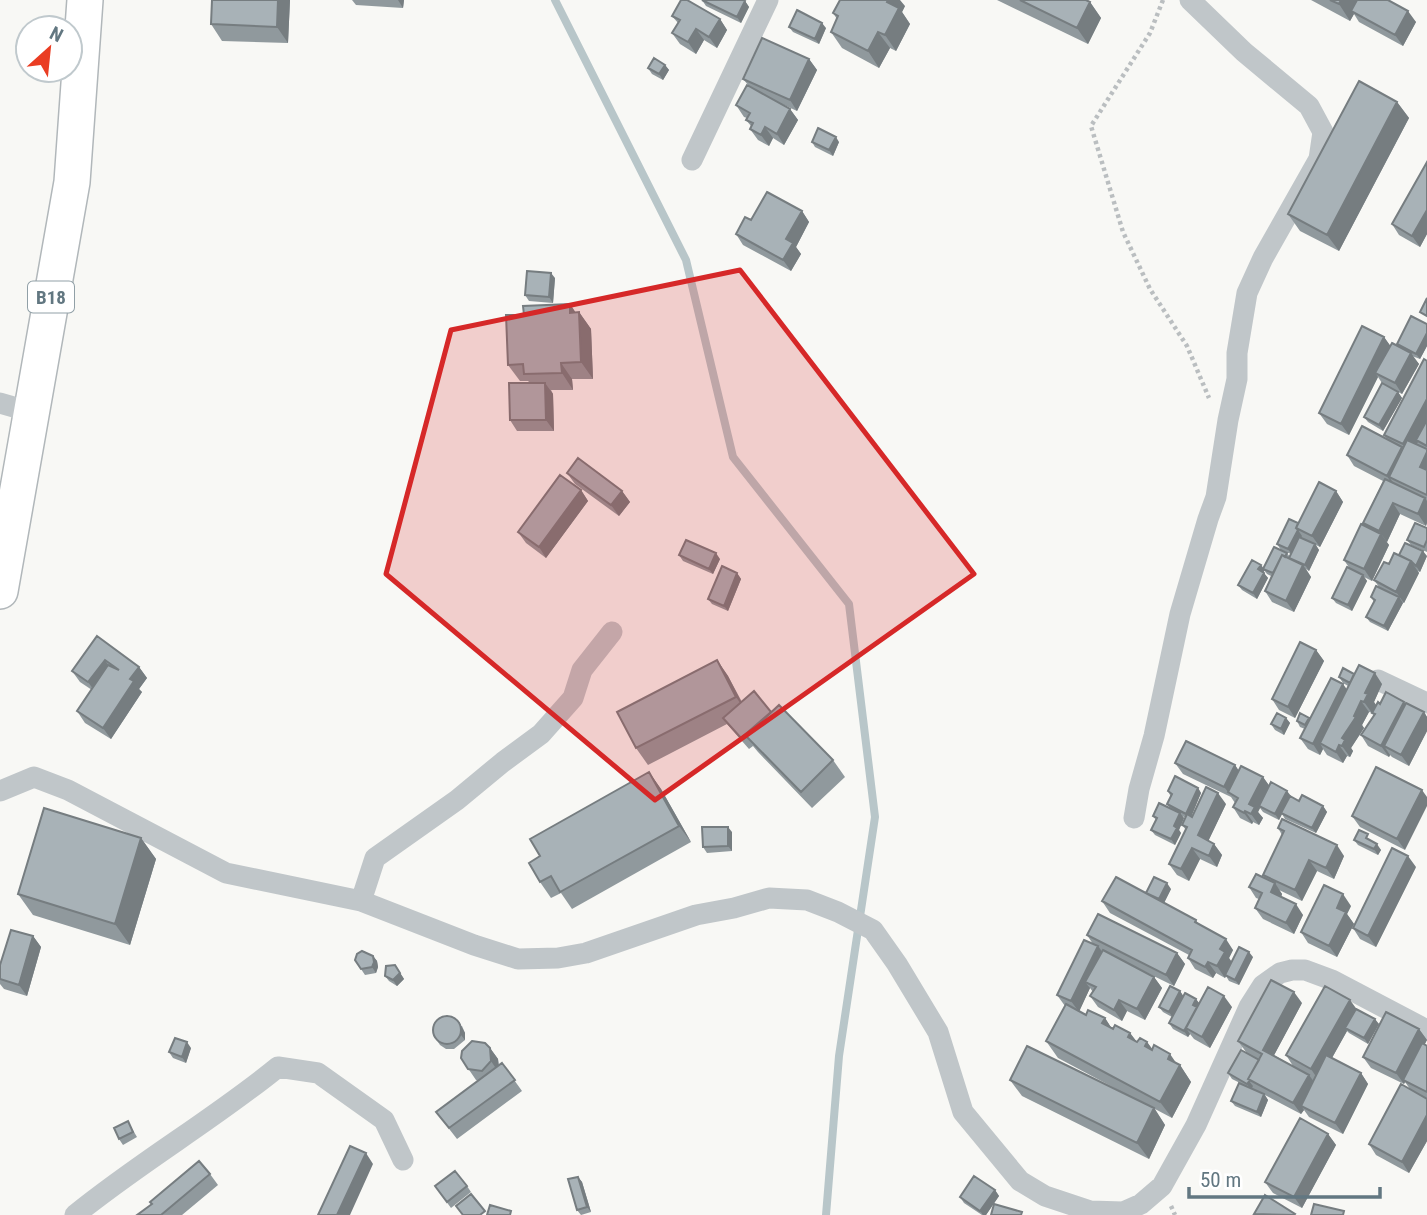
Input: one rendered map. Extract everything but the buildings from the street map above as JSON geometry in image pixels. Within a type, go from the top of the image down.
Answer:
[{"type":"highway","name":"B18","points":[[0,591],[15,407],[72,182],[85,0]]},
{"type":"street","points":[[692,160],[768,0]]},
{"type":"street","points":[[1134,818],[1180,614],[1216,497],[1237,379],[1237,353],[1247,293],[1263,258],[1318,159],[1323,132],[1309,106],[1244,52],[1190,0]]},
{"type":"street","points":[[360,901],[375,858],[457,800],[541,734],[573,698],[582,670],[612,632]]},
{"type":"street","points":[[1378,680],[1427,703]]},
{"type":"street","points":[[0,791],[34,777],[68,790],[226,873],[360,901],[474,946],[518,959],[558,958],[586,953],[696,915],[769,898],[807,900],[873,930],[939,1032],[963,1112],[1020,1181],[1045,1196],[1090,1211],[1123,1213],[1142,1204],[1162,1186],[1196,1125],[1249,1007],[1263,985],[1273,977],[1292,970],[1305,970],[1332,980],[1427,1030]]},
{"type":"street","points":[[75,1215],[113,1184],[245,1094],[278,1067],[318,1073],[384,1121],[403,1160]]},
{"type":"path","points":[[1163,0],[1150,33],[1091,126],[1123,232],[1150,289],[1187,346],[1226,434]]},
{"type":"highlighted area","points":[[740,270],[974,574],[655,800],[386,574],[451,330]]},
{"type":"waterway","points":[[555,0],[686,260],[733,457],[849,604],[875,817],[839,1056],[826,1215]]}]
